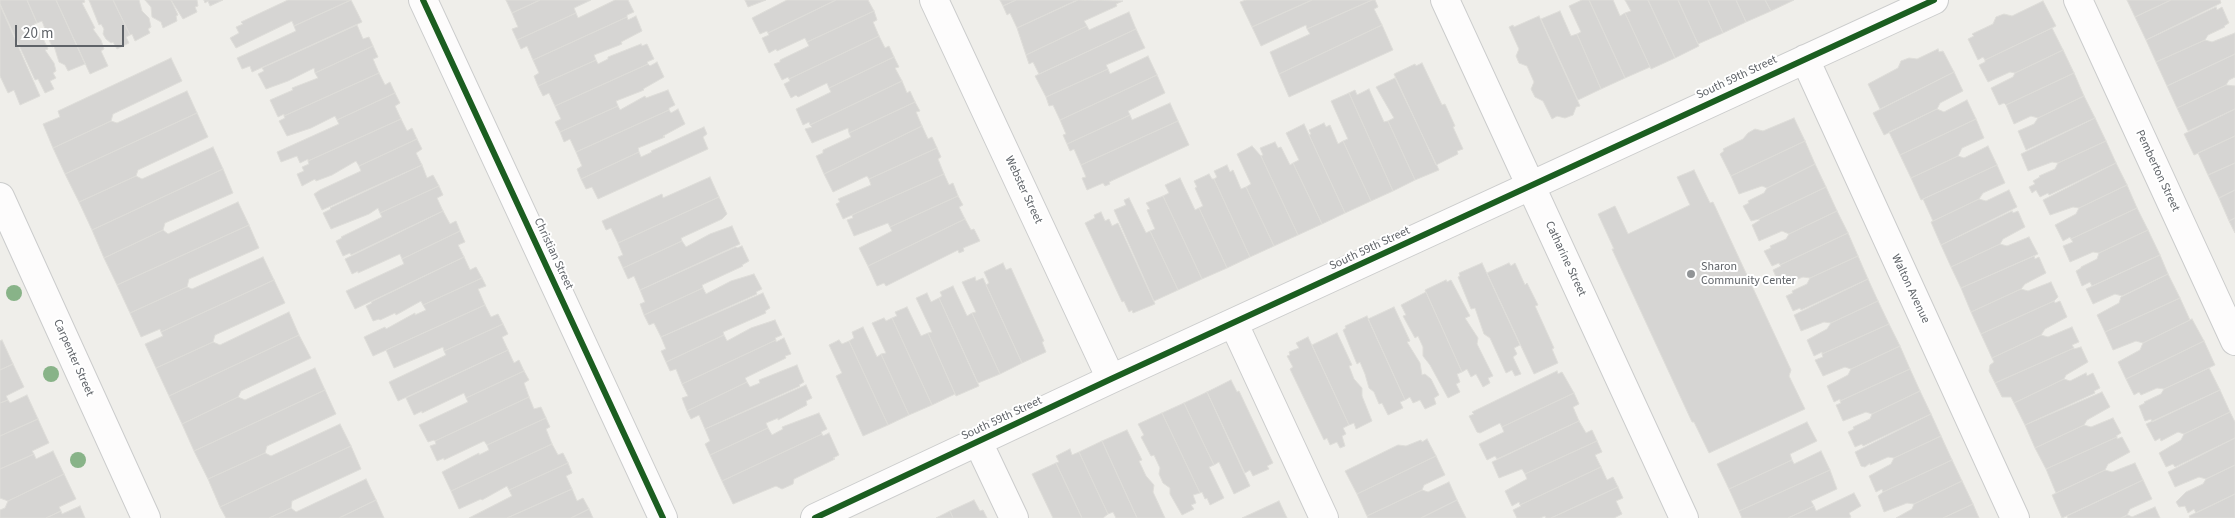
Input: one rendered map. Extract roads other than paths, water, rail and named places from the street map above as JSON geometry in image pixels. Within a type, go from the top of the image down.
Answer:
[{"type":"street","name":"Christian Street","points":[[423,0],[663,518]]},
{"type":"street","name":"Webster Street","points":[[934,0],[1111,379]]},
{"type":"street","name":"Catharine Street","points":[[1445,0],[1684,518]]},
{"type":"street","name":"South 59th Street","points":[[815,518],[1111,379],[1934,0]]},
{"type":"street","name":"Pemberton Street","points":[[2078,0],[2235,341]]},
{"type":"street","name":"Walton Avenue","points":[[1805,60],[2015,518]]},
{"type":"street","name":"Carpenter Street","points":[[0,197],[146,518]]},
{"type":"street","points":[[1234,324],[1324,518]]},
{"type":"street","points":[[978,442],[1014,518]]},
{"type":"place","name":"Sharon Community Center","points":[[1691,274]]}]
